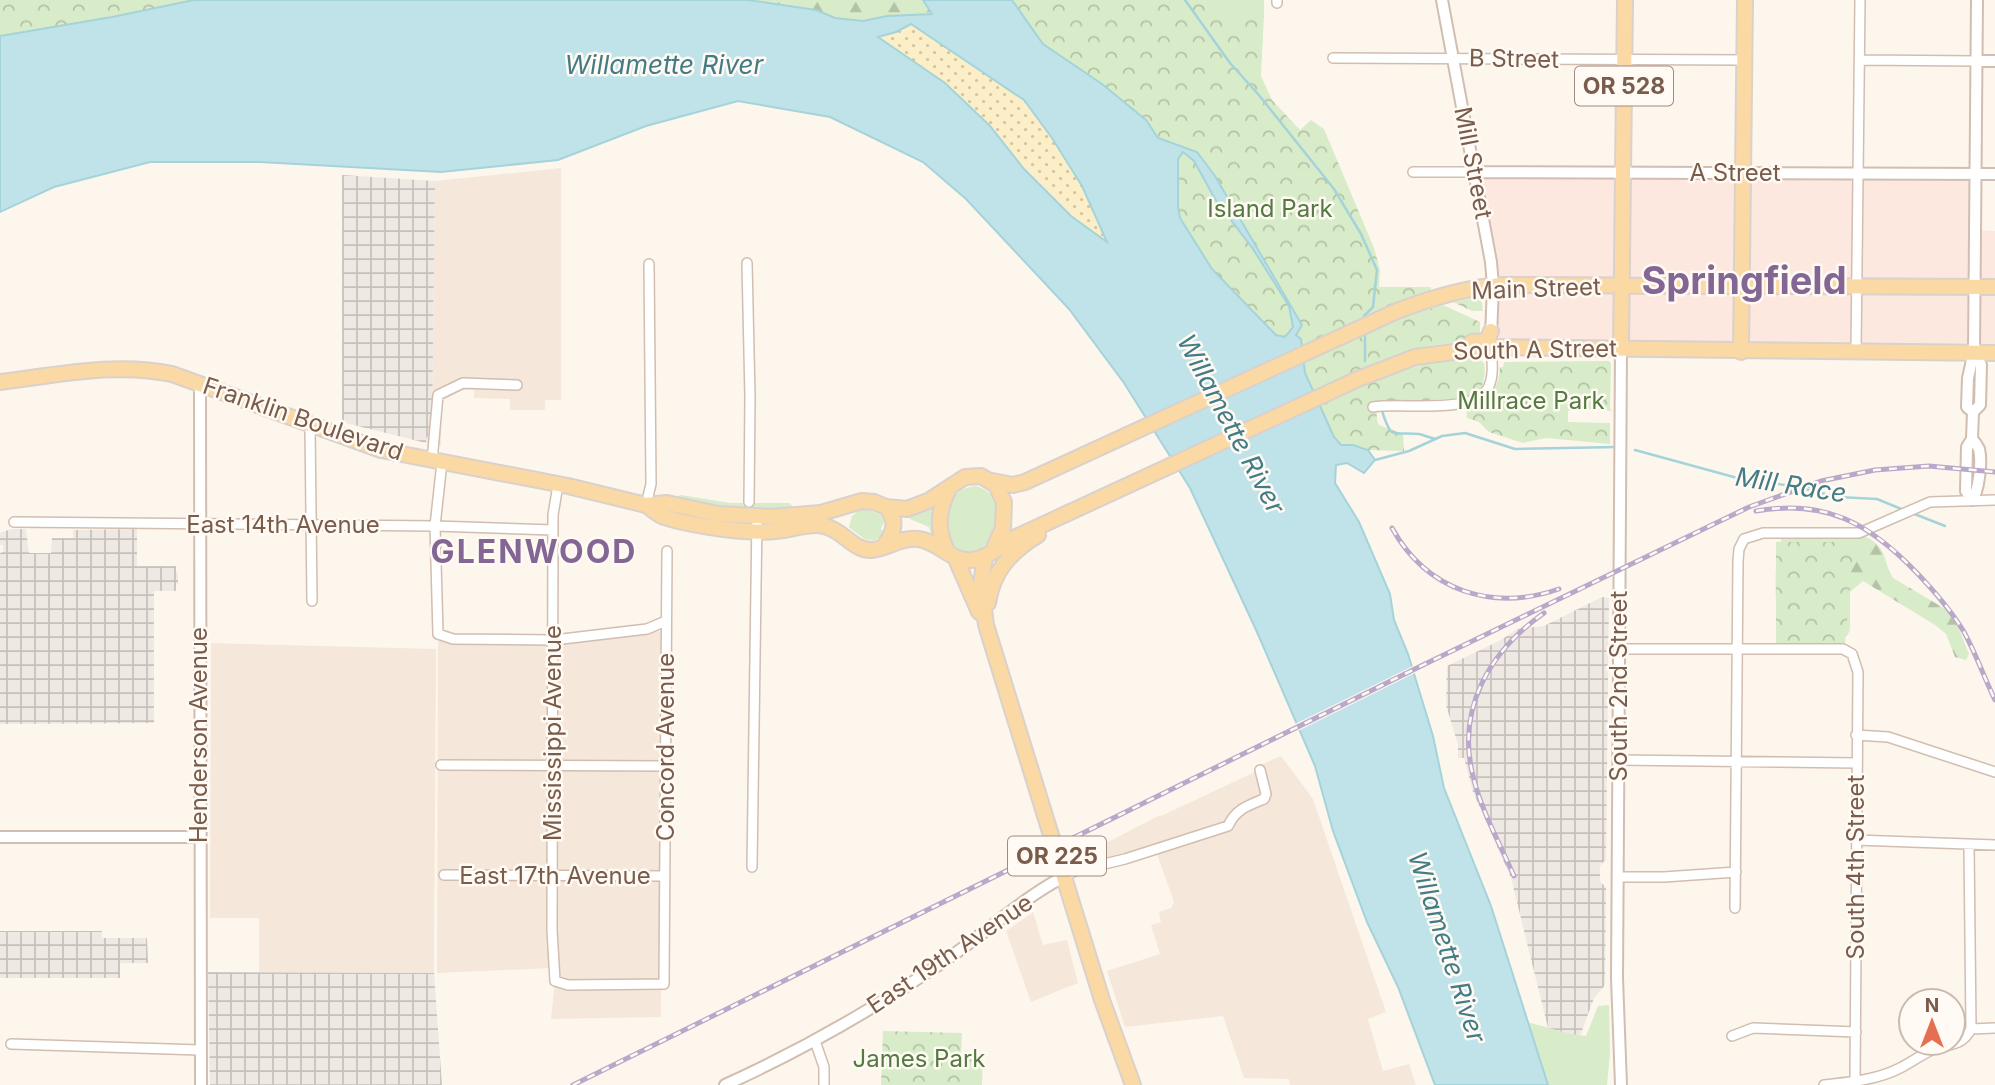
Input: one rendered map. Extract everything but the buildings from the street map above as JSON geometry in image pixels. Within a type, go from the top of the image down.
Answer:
[{"type":"main road","name":"OR 528","points":[[1622,286],[1625,0]]},
{"type":"main road","points":[[1741,352],[1745,0]]},
{"type":"main road","name":"Main Street","points":[[992,481],[1015,485],[1397,311],[1444,295],[1493,286],[1995,287]]},
{"type":"main road","name":"South 2nd Street","points":[[1621,348],[1622,286]]},
{"type":"main road","points":[[1394,364],[1411,355],[1435,348],[1487,341],[1491,331]]},
{"type":"main road","name":"South A Street","points":[[988,554],[1014,538],[1358,379],[1394,364],[1431,354],[1491,348],[1995,353]]},
{"type":"main road","name":"Franklin Boulevard","points":[[0,383],[115,368],[159,372],[379,449],[646,505],[662,516],[756,524],[777,531],[817,525],[832,528],[864,549],[873,550],[915,538],[934,543],[968,561],[988,554]]},
{"type":"main road","name":"Franklin Boulevard","points":[[756,524],[814,514],[867,500],[901,509],[918,506],[971,476],[981,476],[992,481]]},
{"type":"main road","points":[[988,554],[1003,528],[1005,511],[1001,493],[992,481]]},
{"type":"main road","points":[[950,486],[942,502],[939,520],[941,536],[951,554]]},
{"type":"main road","points":[[845,535],[843,519],[850,505]]},
{"type":"main road","points":[[885,545],[892,534],[894,524],[886,507]]},
{"type":"main road","name":"OR 225","points":[[986,625],[990,589],[1002,565],[1026,542],[1075,510]]},
{"type":"main road","name":"OR 225","points":[[951,554],[986,625],[1102,1000],[1133,1085]]},
{"type":"main road","name":"OR 225","points":[[986,625],[981,585],[988,554]]},
{"type":"street","name":"Mill Street","points":[[1442,0],[1491,262],[1491,348]]},
{"type":"street","points":[[1856,352],[1860,0]]},
{"type":"street","points":[[1972,500],[1966,491],[1966,480],[1967,447],[1972,439],[1973,412],[1967,407],[1967,401],[1969,367],[1974,351],[1977,0]]},
{"type":"street","name":"B Street","points":[[1333,58],[1744,60]]},
{"type":"street","points":[[1860,60],[1995,61]]},
{"type":"street","points":[[1413,172],[1475,172]]},
{"type":"street","name":"A Street","points":[[1475,172],[1995,174]]},
{"type":"street","points":[[747,263],[749,502]]},
{"type":"street","points":[[646,505],[651,484],[649,264]]},
{"type":"street","points":[[1374,407],[1393,404],[1461,405],[1479,400],[1488,390],[1492,379],[1491,348]]},
{"type":"street","name":"South 2nd Street","points":[[1621,348],[1617,990],[1621,1085]]},
{"type":"street","points":[[517,385],[463,383],[440,394],[437,400],[435,526],[438,634],[453,639],[554,640],[648,629],[666,621]]},
{"type":"street","name":"Henderson Avenue","points":[[200,385],[201,1085]]},
{"type":"street","points":[[310,426],[312,601]]},
{"type":"street","name":"Mississippi Avenue","points":[[558,485],[552,530],[552,956],[555,981],[568,985],[664,984]]},
{"type":"street","points":[[1735,908],[1738,561],[1739,549],[1744,540],[1763,533],[1859,533],[1919,506],[1943,500],[1995,500]]},
{"type":"street","name":"East 14th Avenue","points":[[13,522],[435,526],[552,530]]},
{"type":"street","points":[[752,867],[756,524]]},
{"type":"street","name":"Concord Avenue","points":[[664,984],[667,551]]},
{"type":"street","points":[[1619,649],[1737,647]]},
{"type":"street","name":"South 4th Street","points":[[1737,647],[1843,649],[1852,654],[1858,672],[1856,1081]]},
{"type":"street","points":[[1856,735],[1888,737],[1995,772]]},
{"type":"street","points":[[1619,760],[1856,763]]},
{"type":"street","points":[[441,765],[666,766]]},
{"type":"street","name":"East 19th Avenue","points":[[725,1085],[815,1041],[870,1009],[932,970],[1063,877],[1075,871],[1125,859],[1228,826],[1241,807],[1264,799],[1266,794],[1260,770]]},
{"type":"street","points":[[0,837],[199,837]]},
{"type":"street","points":[[1856,840],[1995,845]]},
{"type":"street","points":[[1824,1085],[1877,1077],[1899,1069],[1937,1048],[1955,1045],[1966,1038],[1971,1030],[1969,846]]},
{"type":"street","points":[[1618,877],[1736,872]]},
{"type":"street","name":"East 17th Avenue","points":[[444,875],[665,876]]},
{"type":"street","points":[[1732,1036],[1742,1031],[1766,1027],[1824,1033],[1856,1032]]},
{"type":"street","points":[[1971,1030],[1995,1028]]},
{"type":"street","points":[[815,1041],[824,1067],[824,1085]]},
{"type":"street","points":[[11,1044],[200,1050]]},
{"type":"shaded area","points":[[561,168],[561,400],[545,400],[545,410],[510,410],[510,399],[474,398],[474,390],[463,390],[442,401],[441,446],[426,443],[426,438],[432,432],[435,181]]},
{"type":"shaded area","points":[[1474,172],[1975,174],[1975,230],[1995,231],[1995,350],[1491,347],[1493,277]]},
{"type":"shaded area","points":[[342,175],[435,181],[432,432],[426,438],[426,443],[342,422]]},
{"type":"shaded area","points":[[11,529],[26,529],[29,553],[51,553],[52,538],[73,538],[73,530],[137,529],[137,566],[176,566],[176,591],[154,591],[154,723],[0,724],[0,553],[3,552],[3,545],[0,545],[0,533]]},
{"type":"shaded area","points":[[1602,597],[1609,598],[1606,859],[1600,866],[1600,881],[1606,888],[1605,985],[1594,998],[1576,1047],[1552,1044],[1511,878],[1473,792],[1464,758],[1458,758],[1458,745],[1446,705],[1447,666],[1501,640],[1517,629],[1544,626]]},
{"type":"shaded area","points":[[662,631],[661,1017],[551,1019],[555,981],[552,968],[437,973],[438,640],[450,643],[559,643]]},
{"type":"shaded area","points":[[211,643],[436,649],[434,973],[259,972],[259,918],[210,918]]},
{"type":"shaded area","points":[[1281,756],[1313,799],[1386,1012],[1368,1019],[1383,1071],[1409,1064],[1416,1085],[1290,1085],[1289,1079],[1244,1078],[1223,1016],[1125,1027],[1107,971],[1160,954],[1151,925],[1161,922],[1159,912],[1171,908],[1174,902],[1154,846],[1084,863],[1081,856],[1160,815],[1257,771],[1256,767]]},
{"type":"shaded area","points":[[1033,912],[1043,945],[1067,940],[1078,983],[1031,1002],[1006,931]]},
{"type":"shaded area","points":[[0,931],[102,931],[102,938],[147,938],[148,963],[120,963],[120,978],[0,978]]},
{"type":"shaded area","points":[[208,972],[434,973],[442,1085],[210,1085]]},
{"type":"green space","points":[[0,0],[194,0],[0,36]]},
{"type":"green space","points":[[749,0],[923,0],[933,14],[887,16],[863,21],[835,18],[816,10]]},
{"type":"green space","name":"Island Park","points":[[1012,0],[1203,0],[1216,15],[1264,15],[1261,76],[1272,100],[1300,130],[1311,120],[1324,129],[1374,248],[1380,270],[1379,287],[1431,287],[1431,290],[1395,305],[1399,318],[1443,305],[1480,322],[1480,339],[1428,346],[1356,375],[1361,386],[1424,364],[1459,357],[1474,358],[1484,363],[1484,380],[1479,391],[1469,397],[1376,402],[1379,425],[1403,434],[1404,451],[1368,450],[1353,445],[1341,445],[1334,437],[1305,373],[1289,350],[1212,269],[1180,218],[1146,120],[1102,84],[1043,44]]},
{"type":"green space","points":[[1203,0],[1264,0],[1264,15],[1216,15]]},
{"type":"green space","points":[[1481,297],[1483,311],[1472,311],[1453,302]]},
{"type":"green space","name":"Millrace Park","points":[[1609,361],[1612,411],[1585,409],[1583,403],[1583,408],[1568,411],[1568,422],[1610,423],[1610,444],[1546,438],[1523,443],[1489,432],[1479,422],[1467,418],[1466,409],[1486,400],[1495,389],[1500,367],[1503,367],[1504,362]]},
{"type":"green space","points":[[976,486],[990,494],[997,506],[998,519],[994,533],[986,544],[976,551],[964,552],[951,542],[945,520],[954,497],[963,489]]},
{"type":"green space","points":[[681,495],[730,503],[789,503],[793,506],[766,510],[735,509],[676,497]]},
{"type":"green space","points":[[936,503],[935,537],[931,535],[929,527],[910,519],[909,515]]},
{"type":"green space","points":[[860,510],[869,510],[886,517],[881,529],[885,533],[871,540],[849,527],[852,516]]},
{"type":"green space","points":[[1862,535],[1871,539],[1881,549],[1893,578],[1947,610],[1958,627],[1969,654],[1966,660],[1955,657],[1946,634],[1935,625],[1863,581],[1850,592],[1850,630],[1847,636],[1841,638],[1778,624],[1776,569],[1782,537]]},
{"type":"green space","points":[[1776,542],[1854,542],[1845,643],[1776,644]]},
{"type":"green space","points":[[1609,1005],[1610,1053],[1607,1085],[1548,1085],[1527,1022],[1586,1036],[1598,1006]]},
{"type":"green space","name":"James Park","points":[[883,1031],[962,1033],[961,1055],[983,1056],[982,1085],[881,1085]]},
{"type":"sand","points":[[911,24],[1024,100],[1082,186],[1108,243],[1071,216],[1024,169],[990,126],[878,37]]},
{"type":"water","name":"Willamette River","points":[[194,0],[748,0],[816,10],[835,18],[863,21],[887,16],[932,14],[923,0],[1012,0],[1043,44],[1102,84],[1146,120],[1158,138],[1197,152],[1215,176],[1302,325],[1296,335],[1301,339],[1305,373],[1334,437],[1341,445],[1353,445],[1368,450],[1375,460],[1364,473],[1347,463],[1336,465],[1335,483],[1359,522],[1390,594],[1394,620],[1408,654],[1433,736],[1444,788],[1491,906],[1548,1085],[1435,1085],[1398,987],[1367,922],[1333,831],[1315,766],[1190,488],[1124,383],[1069,309],[966,199],[923,162],[830,117],[738,101],[646,126],[558,160],[441,172],[260,162],[150,162],[54,187],[0,212],[0,36]],"holes":[[[911,24],[1024,100],[1082,186],[1107,242],[1071,216],[1024,169],[990,126],[945,83],[878,37]],[[1183,152],[1194,161],[1215,199],[1253,249],[1289,306],[1293,327],[1285,337],[1276,335],[1212,269],[1180,218],[1178,159]]]},
{"type":"pier","points":[[1415,665],[1417,672],[1296,732],[1293,725]]},
{"type":"waterway","points":[[1185,0],[1230,63],[1334,189],[1361,234],[1377,270],[1373,307],[1364,316],[1364,322]]},
{"type":"waterway","points":[[1365,332],[1365,361]]},
{"type":"waterway","points":[[1382,411],[1388,427],[1394,433],[1419,434],[1436,439]]},
{"type":"waterway","name":"Mill Race","points":[[1375,460],[1409,451],[1442,436],[1465,433],[1515,449],[1617,447]]},
{"type":"waterway","name":"Mill Race","points":[[1635,450],[1741,479],[1792,486],[1838,497],[1877,499],[1906,511]]},
{"type":"waterway","name":"Mill Race","points":[[1912,513],[1945,526]]},
{"type":"railway","points":[[573,1085],[1749,507],[1821,481],[1875,470],[1929,466],[1995,472]]},
{"type":"railway","points":[[1756,511],[1781,508],[1825,512],[1863,528],[1899,555],[1954,616],[1995,700]]},
{"type":"railway","points":[[1392,528],[1406,550],[1423,567],[1464,591],[1510,598],[1534,596],[1559,589]]},
{"type":"railway","points":[[1514,876],[1476,789],[1469,751],[1469,727],[1482,683],[1493,663],[1525,628],[1544,613]]},
{"type":"district","name":"Springfield","points":[[1744,281]]},
{"type":"district","name":"GLENWOOD","points":[[534,552]]}]
